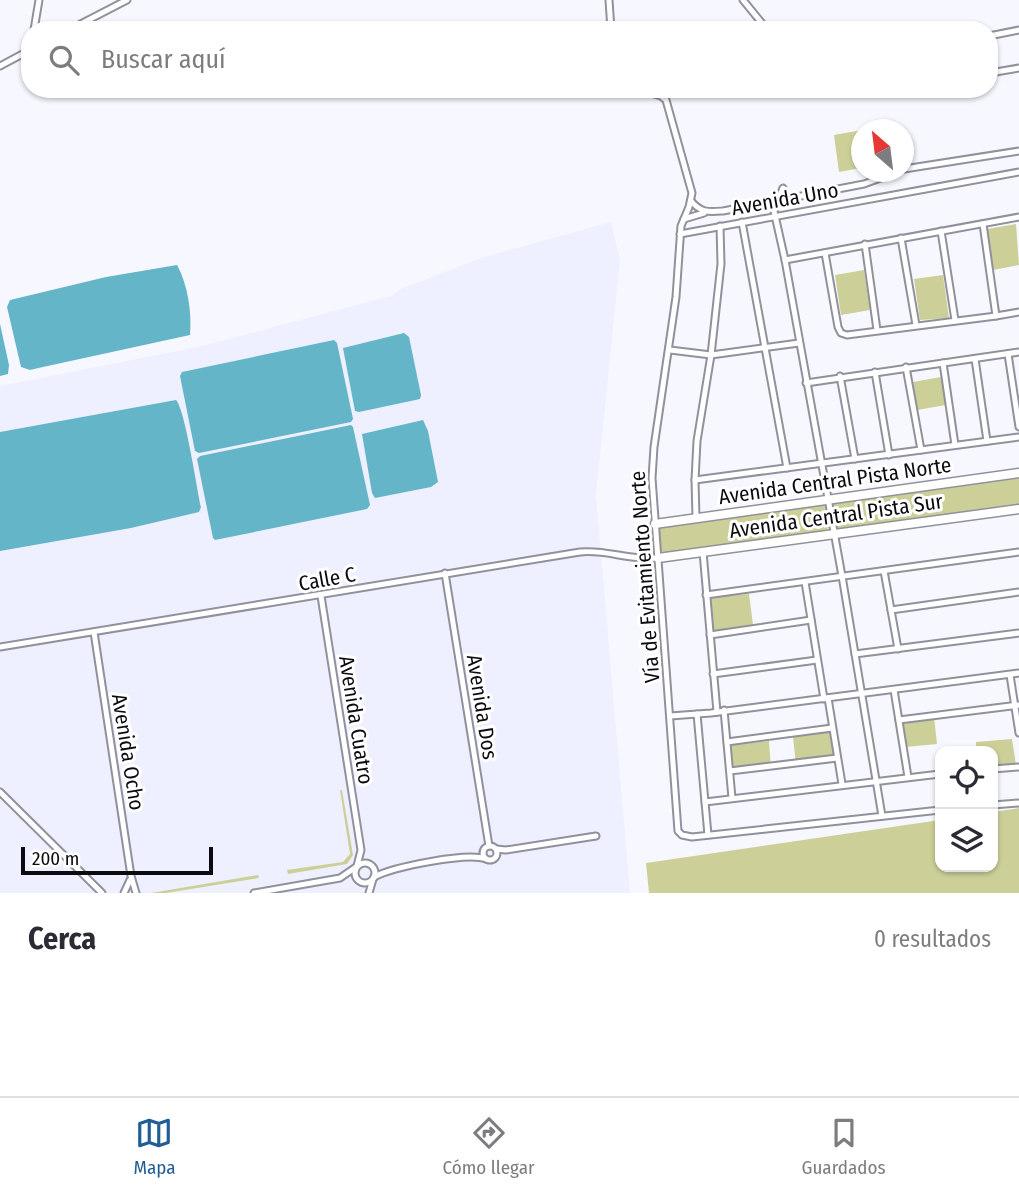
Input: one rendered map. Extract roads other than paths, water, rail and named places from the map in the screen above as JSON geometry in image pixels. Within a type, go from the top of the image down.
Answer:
[{"type":"street","points":[[36,21],[39,0]]},
{"type":"street","points":[[86,21],[127,0]]},
{"type":"street","points":[[609,0],[610,21]]},
{"type":"street","points":[[743,0],[760,21]]},
{"type":"street","points":[[998,34],[1019,30]]},
{"type":"street","points":[[0,66],[21,55]]},
{"type":"street","points":[[998,72],[1019,68]]},
{"type":"street","points":[[664,98],[688,174],[691,201],[698,209],[707,212]]},
{"type":"street","points":[[914,167],[1019,151]]},
{"type":"street","name":"Avenida Uno","points":[[680,234],[1019,172]]},
{"type":"street","points":[[682,219],[870,182]]},
{"type":"street","points":[[783,188],[774,211],[842,576],[881,816]]},
{"type":"street","name":"Vía de Evitamiento Norte","points":[[691,201],[682,219],[670,350],[654,447],[652,478],[678,831],[682,835],[692,837],[708,835]]},
{"type":"street","points":[[785,260],[1019,217]]},
{"type":"street","points":[[742,222],[787,468]]},
{"type":"street","points":[[983,223],[996,316]]},
{"type":"street","points":[[696,518],[695,480],[699,419],[711,355],[721,264],[720,226]]},
{"type":"street","points":[[941,231],[955,320]]},
{"type":"street","points":[[901,238],[916,325]]},
{"type":"street","points":[[865,244],[877,330]]},
{"type":"street","points":[[825,253],[841,333],[848,335],[1019,312]]},
{"type":"street","points":[[670,350],[711,355],[799,343]]},
{"type":"street","points":[[806,383],[1019,352]]},
{"type":"street","points":[[1008,354],[1019,427]]},
{"type":"street","points":[[975,359],[987,441]]},
{"type":"street","points":[[943,363],[955,445]]},
{"type":"street","points":[[906,367],[921,450]]},
{"type":"street","points":[[875,372],[889,455]]},
{"type":"street","points":[[841,376],[855,459]]},
{"type":"street","points":[[695,480],[1019,437]]},
{"type":"street","name":"Avenida Central Pista Norte","points":[[655,524],[1019,473]]},
{"type":"street","name":"Avenida Central Pista Sur","points":[[658,558],[1019,509]]},
{"type":"street","name":"Calle C","points":[[0,647],[592,550],[644,560],[658,558]]},
{"type":"street","points":[[703,552],[717,712]]},
{"type":"street","points":[[706,595],[1019,552]]},
{"type":"street","points":[[884,571],[898,649]]},
{"type":"street","name":"Avenida Dos","points":[[445,573],[486,859]]},
{"type":"street","points":[[805,582],[817,660],[842,784]]},
{"type":"street","points":[[891,610],[1019,592]]},
{"type":"street","name":"Avenida Cuatro","points":[[321,596],[361,850],[357,867]]},
{"type":"street","points":[[710,635],[811,620]]},
{"type":"street","name":"Avenida Ocho","points":[[94,632],[131,876],[136,893]]},
{"type":"street","points":[[855,654],[1019,633]]},
{"type":"street","points":[[713,674],[817,660]]},
{"type":"street","points":[[670,716],[1019,674]]},
{"type":"street","points":[[1010,675],[1017,705],[1019,733]]},
{"type":"street","points":[[894,690],[908,777]]},
{"type":"street","points":[[900,720],[1017,705]]},
{"type":"street","points":[[724,710],[732,798]]},
{"type":"street","points":[[697,714],[708,835],[935,811]]},
{"type":"street","points":[[727,742],[832,728]]},
{"type":"street","points":[[730,771],[837,758]]},
{"type":"street","points":[[998,769],[1019,767]]},
{"type":"street","points":[[705,802],[935,774]]},
{"type":"street","points":[[0,792],[95,890],[102,893]]},
{"type":"street","points":[[998,805],[1019,803]]},
{"type":"street","points":[[476,856],[486,848],[496,852],[596,836]]},
{"type":"street","name":"Avenida Cuatro","points":[[361,850],[371,865]]},
{"type":"street","points":[[254,893],[340,878],[368,883],[389,870],[476,856],[492,860],[496,852]]},
{"type":"street","points":[[340,878],[364,863],[389,870]]},
{"type":"street","points":[[357,867],[354,876],[368,893],[374,878],[371,865]]},
{"type":"street","points":[[124,893],[131,876]]},
{"type":"water","points":[[177,265],[188,299],[190,335],[30,370],[21,367],[7,307],[10,300],[106,277]]},
{"type":"water","points":[[0,324],[9,365],[8,374],[0,376]]},
{"type":"water","points":[[404,333],[409,337],[420,399],[355,411],[343,348]]},
{"type":"water","points":[[334,340],[337,343],[353,419],[351,422],[199,453],[195,451],[180,376],[182,372]]},
{"type":"water","points":[[176,400],[190,450],[201,507],[199,512],[131,528],[0,551],[0,432]]},
{"type":"water","points":[[423,420],[428,431],[438,482],[431,487],[375,498],[362,434]]},
{"type":"water","points":[[351,425],[370,505],[367,509],[215,540],[213,538],[197,459],[200,456]]}]
